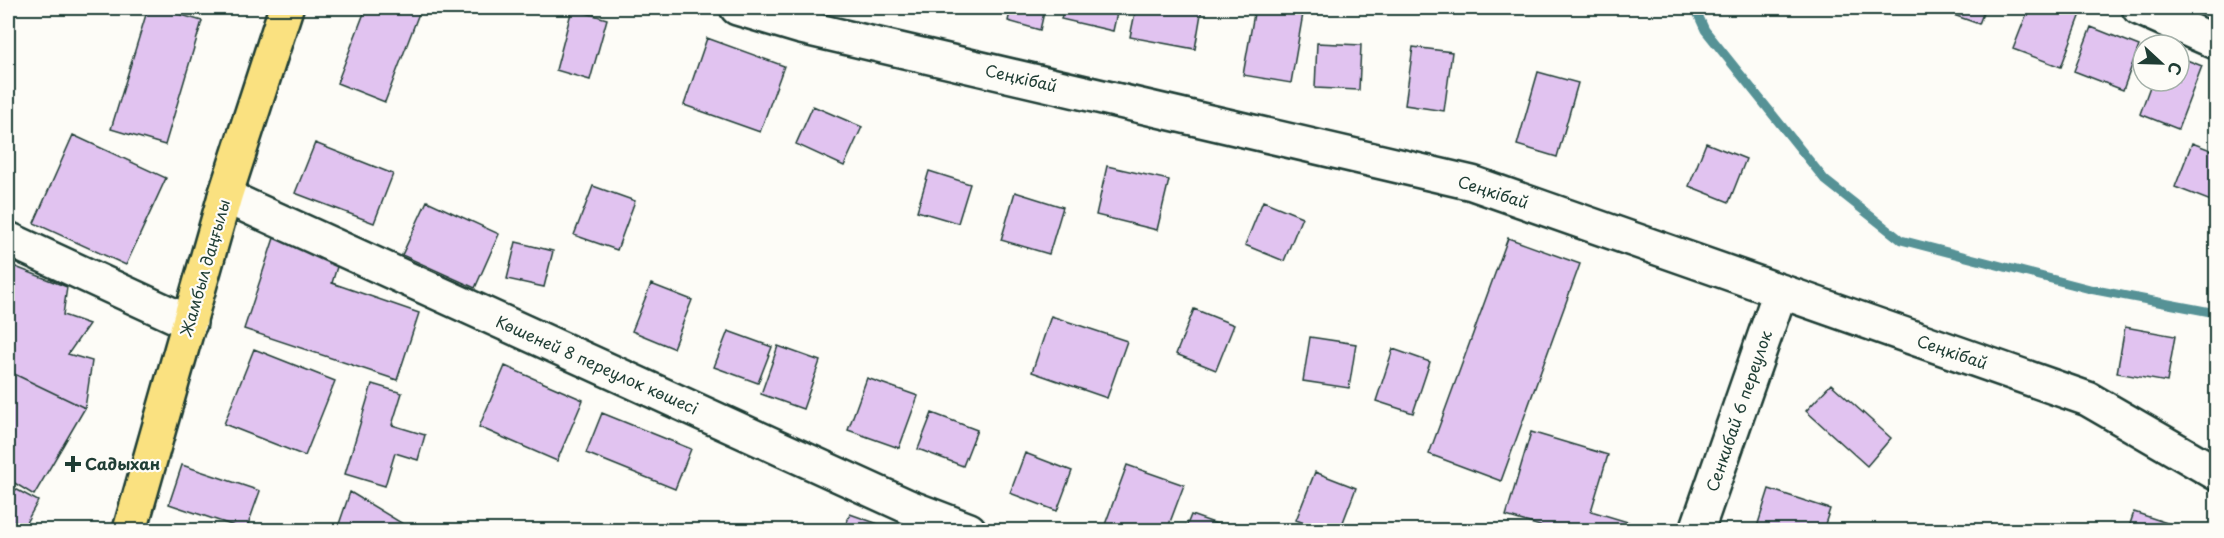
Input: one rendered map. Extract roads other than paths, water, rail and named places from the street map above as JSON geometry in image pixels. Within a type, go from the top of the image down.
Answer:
[{"type":"main road","name":"Жамбыл даңғылы","points":[[130,531],[225,196],[286,8]]},
{"type":"street","name":"Сеңкібай","points":[[737,8],[801,27],[1472,183],[2088,399],[2217,473]]},
{"type":"street","points":[[2139,8],[2217,42]]},
{"type":"street","name":"Көшеней 8 переулок көшесі","points":[[225,196],[906,519],[969,531]]},
{"type":"street","points":[[8,239],[190,323]]},
{"type":"street","name":"Сенкибай 6 переулок","points":[[1697,531],[1780,291]]},
{"type":"waterway","points":[[1695,8],[1705,30],[1825,180],[1901,240],[2090,289],[2216,313]]},
{"type":"place","name":"Садыхан","points":[[73,464]]}]
